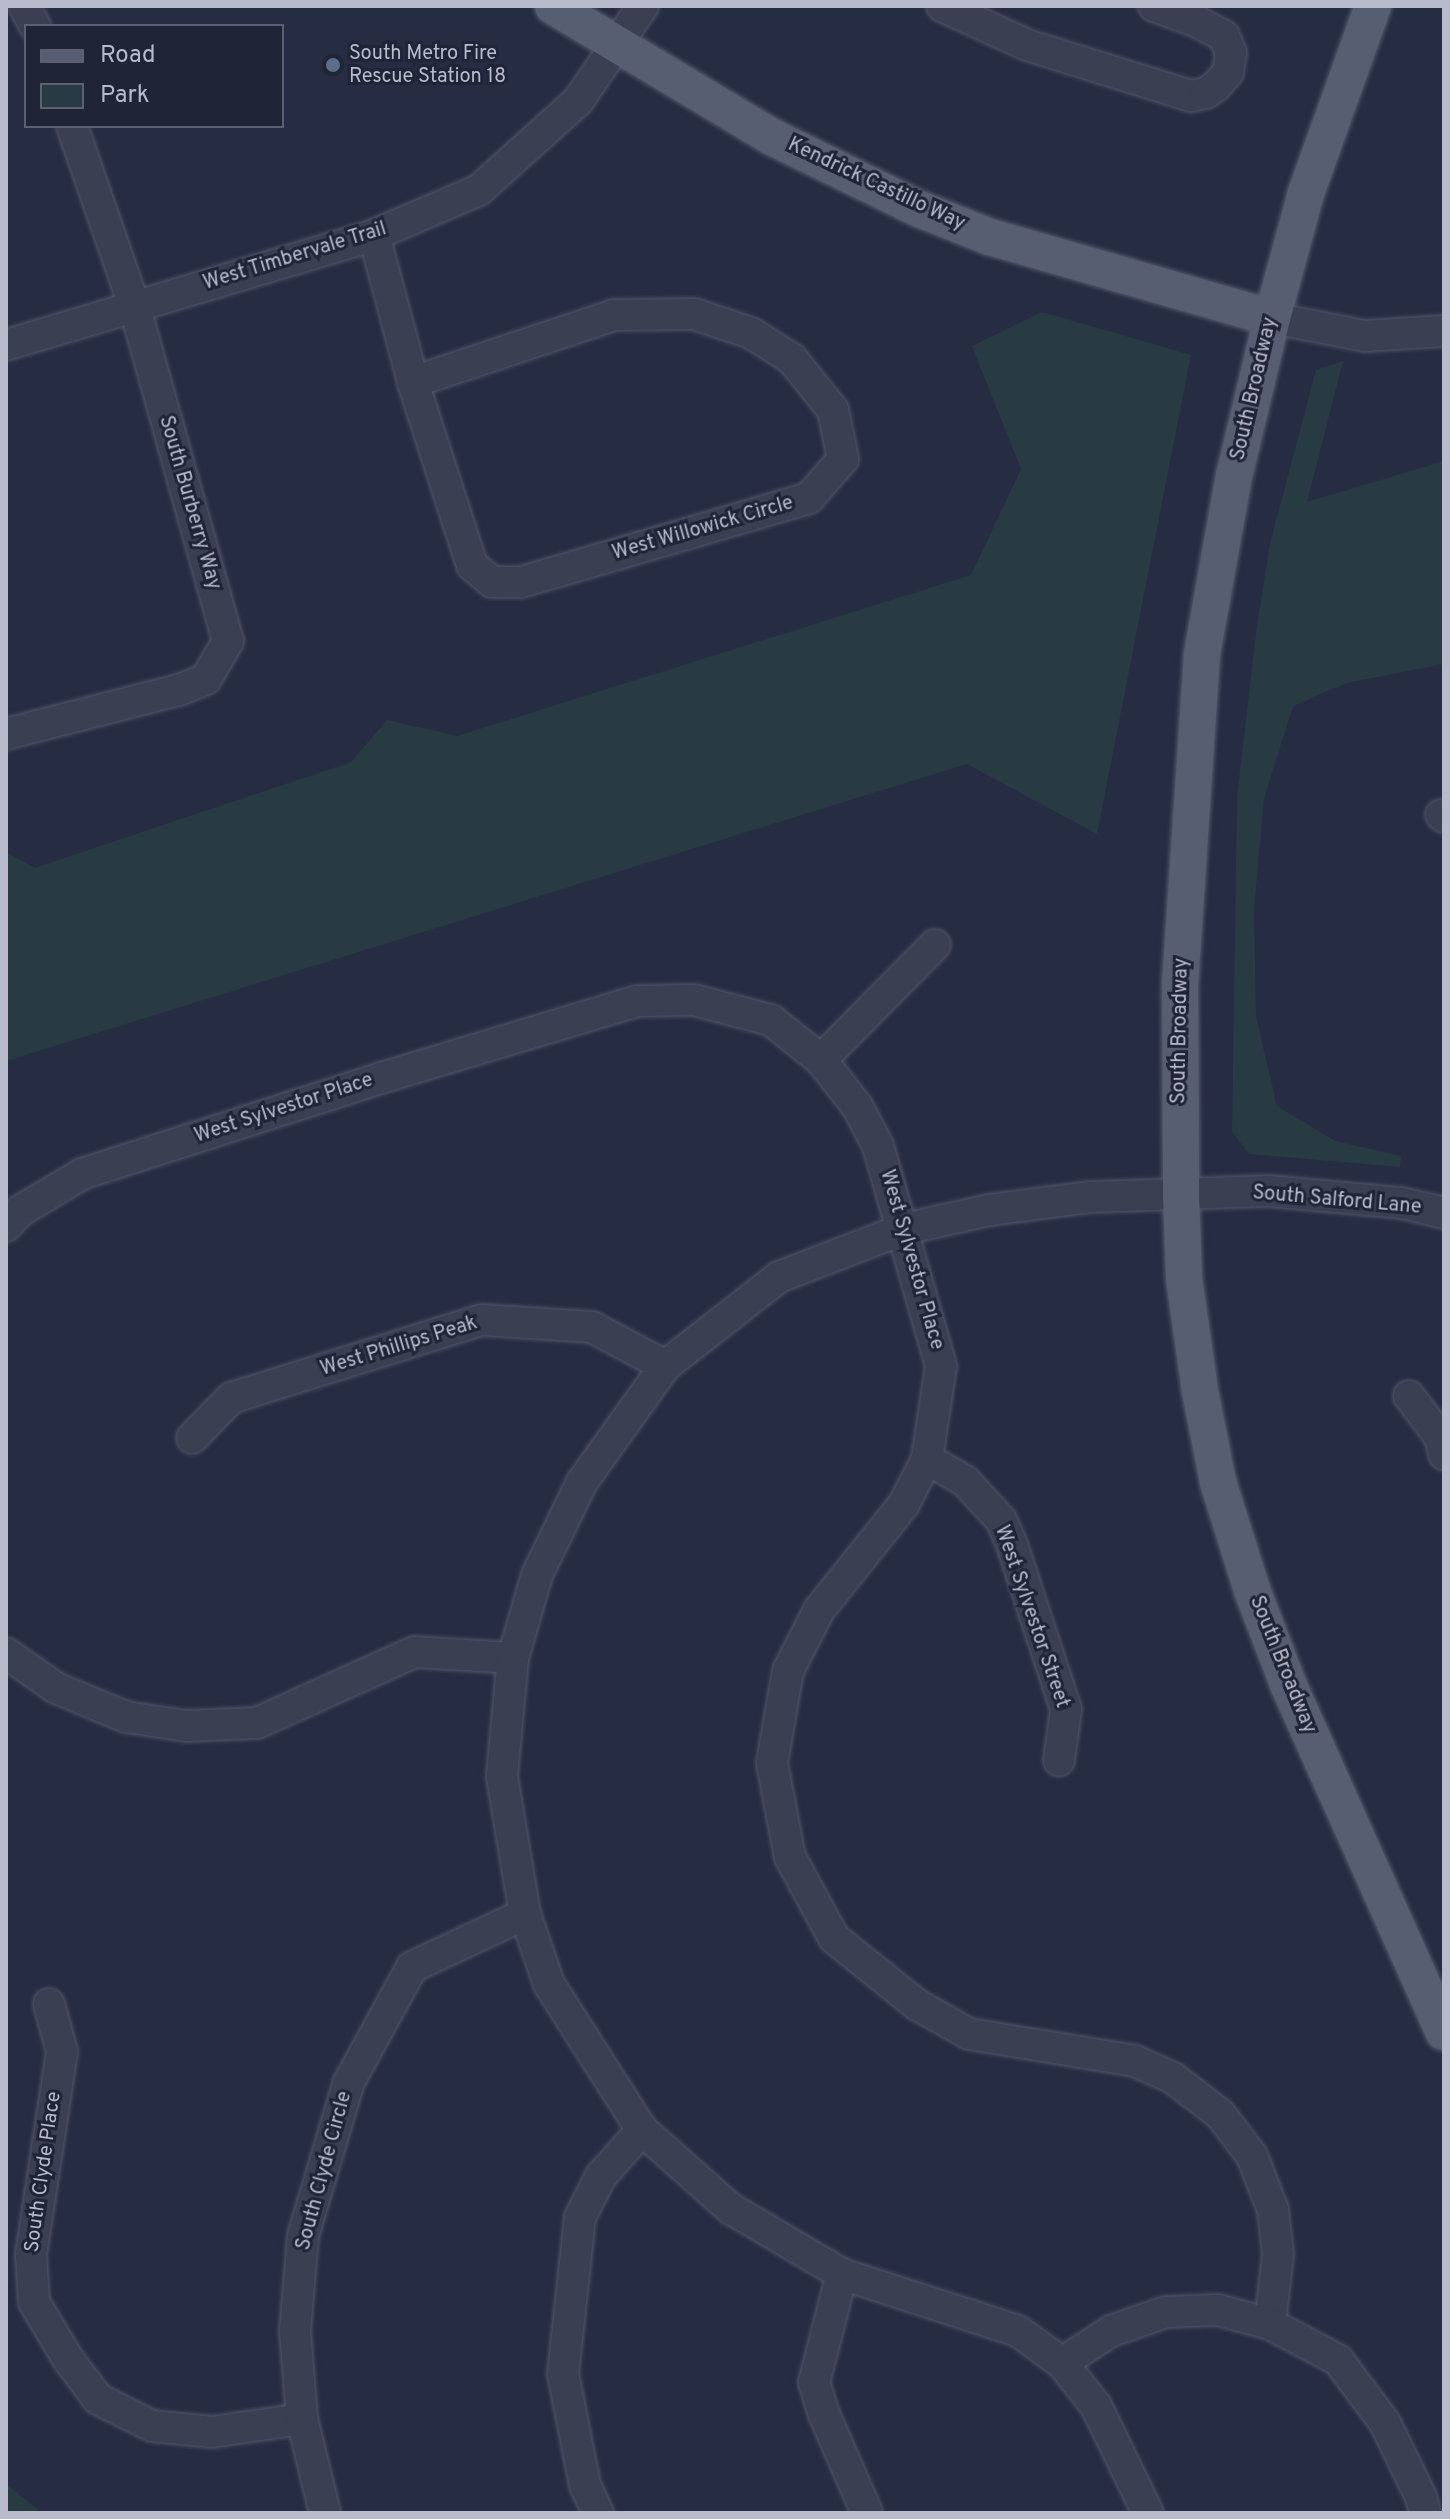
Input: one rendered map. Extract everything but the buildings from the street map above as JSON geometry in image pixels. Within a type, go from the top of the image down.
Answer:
[{"type":"main road","name":"Kendrick Castillo Way","points":[[553,6],[770,136],[917,208],[990,237],[1272,318]]},
{"type":"main road","name":"South Broadway","points":[[1373,6],[1306,193],[1272,318],[1234,476],[1202,654],[1180,982],[1181,1195],[1184,1278],[1200,1391],[1218,1482],[1243,1563],[1288,1684],[1444,2032]]},
{"type":"street","points":[[24,6],[34,24]]},
{"type":"street","name":"West Timbervale Trail","points":[[6,345],[374,235],[479,190],[578,101],[643,6]]},
{"type":"street","points":[[942,6],[1027,45],[1191,96],[1206,93],[1228,72],[1231,53],[1224,36],[1198,22],[1154,6]]},
{"type":"street","name":"South Burberry Way","points":[[6,734],[179,690],[206,679],[228,641],[134,305],[73,128]]},
{"type":"street","name":"West Willowick Circle","points":[[374,235],[413,382],[472,565],[492,582],[521,582],[809,498],[843,459],[833,410],[792,359],[751,333],[694,314],[614,315],[413,382]]},
{"type":"street","points":[[1272,318],[1365,336],[1444,331]]},
{"type":"street","points":[[821,1060],[935,945]]},
{"type":"street","name":"West Sylvestor Place","points":[[11,1210],[82,1174],[381,1078],[638,1001],[694,1000],[771,1020],[821,1060],[857,1106],[878,1146],[941,1366],[927,1459],[904,1504],[819,1610],[788,1671],[772,1763],[790,1857],[834,1938],[916,2004],[969,2034],[1135,2061],[1173,2078],[1220,2114],[1252,2156],[1273,2210],[1278,2254],[1270,2324]]},
{"type":"street","name":"South Salford Lane","points":[[1148,2513],[1096,2406],[1062,2363],[1018,2331],[842,2274],[731,2209],[642,2130],[549,1984],[525,1914],[502,1776],[513,1658],[537,1575],[582,1482],[665,1366],[779,1277],[904,1229],[989,1210],[1091,1197],[1269,1191],[1402,1203],[1444,1213]]},
{"type":"street","name":"West Phillips Peak","points":[[192,1438],[231,1398],[482,1320],[592,1327],[665,1366]]},
{"type":"street","points":[[1409,1396],[1440,1437],[1444,1455]]},
{"type":"street","name":"West Sylvestor Street","points":[[927,1459],[965,1481],[1001,1520],[1066,1709],[1059,1761]]},
{"type":"street","points":[[6,1653],[56,1688],[126,1717],[186,1726],[257,1723],[414,1652],[513,1658]]},
{"type":"street","name":"South Clyde Circle","points":[[325,2513],[302,2419],[295,2331],[303,2236],[349,2082],[412,1967],[525,1914]]},
{"type":"street","name":"South Clyde Place","points":[[49,2004],[62,2052],[31,2255],[34,2302],[68,2359],[98,2399],[152,2426],[212,2432],[302,2419]]},
{"type":"street","points":[[598,2513],[585,2485],[563,2374],[580,2217],[601,2176],[642,2130]]},
{"type":"street","points":[[842,2274],[814,2382],[824,2414],[867,2513]]},
{"type":"street","points":[[1062,2363],[1111,2331],[1166,2312],[1218,2310],[1270,2324],[1338,2360],[1385,2423],[1421,2497],[1425,2513]]},
{"type":"green space","points":[[1042,312],[1191,355],[1097,834],[967,764],[6,1061],[6,852],[35,868],[351,762],[387,720],[457,736],[971,575],[1021,469],[972,346]]},
{"type":"green space","points":[[1343,361],[1307,502],[1444,461],[1444,664],[1346,683],[1293,706],[1264,798],[1254,910],[1256,1017],[1277,1106],[1335,1141],[1401,1156],[1400,1167],[1249,1154],[1232,1132],[1237,797],[1257,625],[1270,544],[1316,370]]},
{"type":"green space","points":[[6,2484],[42,2513],[6,2513]]},
{"type":"place","name":"South Metro Fire Rescue Station 18","points":[[333,65]]}]
